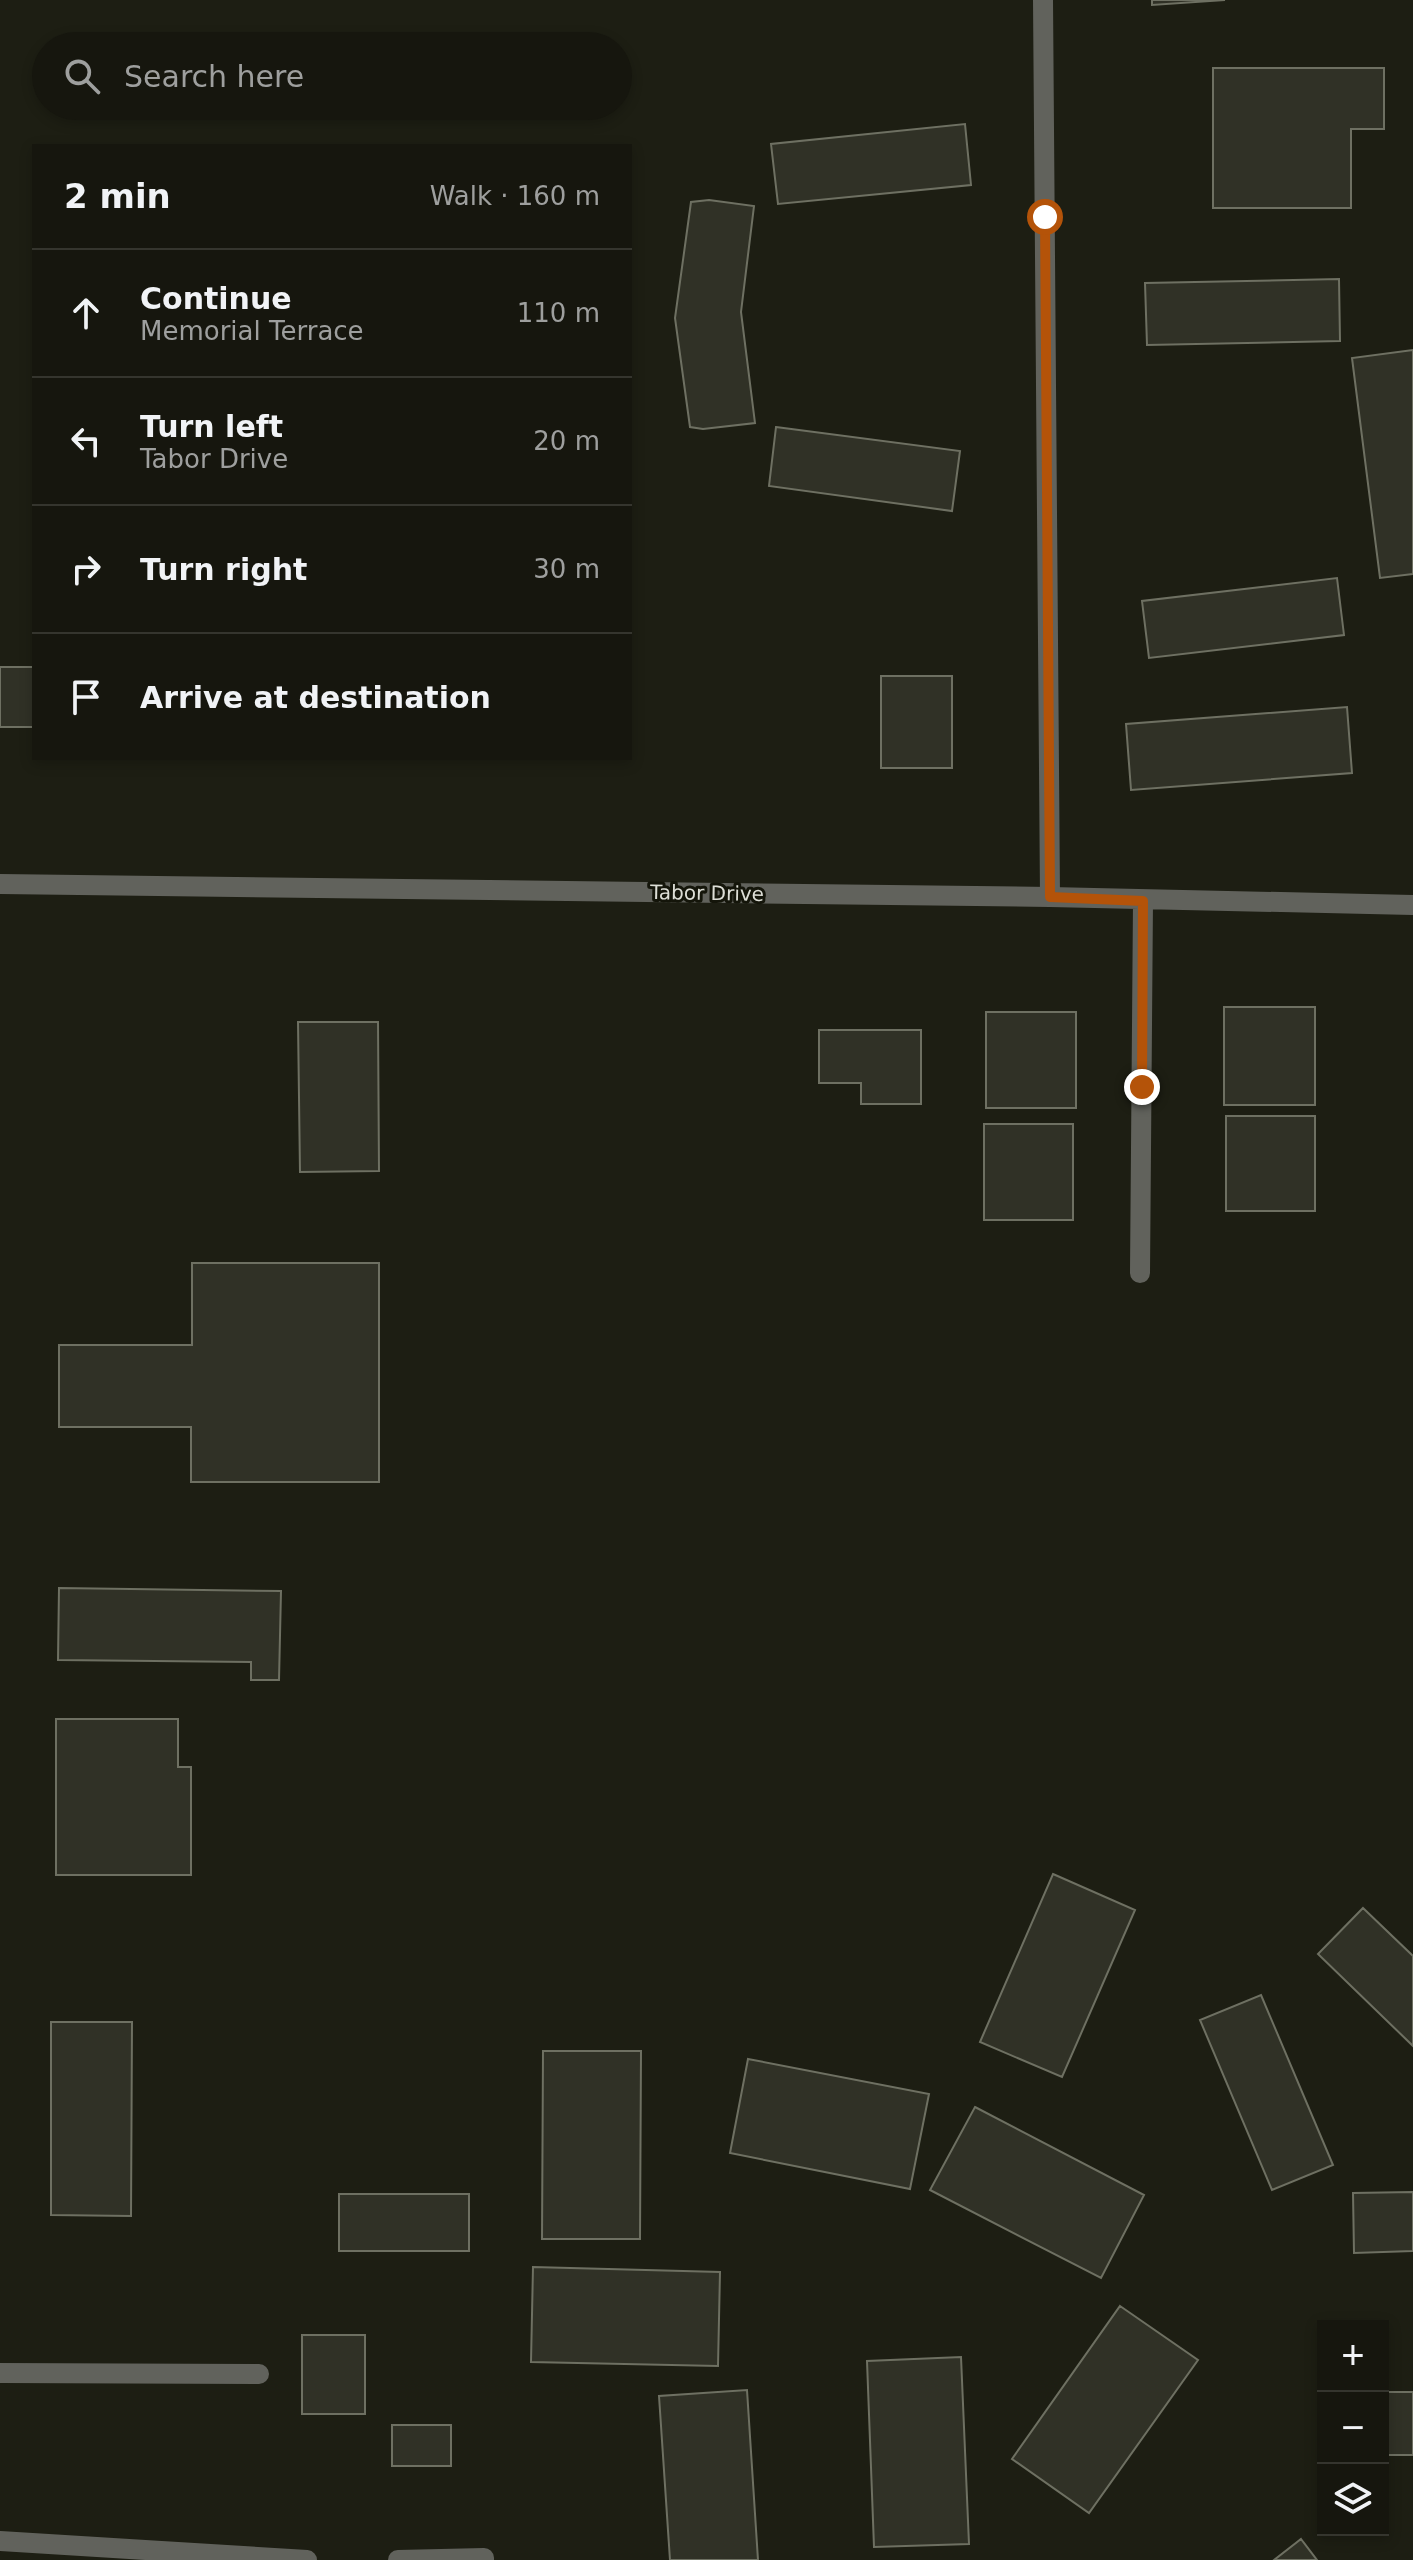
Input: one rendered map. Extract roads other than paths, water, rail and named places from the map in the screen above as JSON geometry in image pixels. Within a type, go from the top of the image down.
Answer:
[{"type":"street","points":[[1043,0],[1050,897]]},
{"type":"street","name":"Tabor Drive","points":[[0,884],[1050,897],[1413,905]]},
{"type":"street","points":[[1140,1273],[1143,901]]},
{"type":"street","points":[[0,2373],[259,2374]]},
{"type":"street","points":[[0,2541],[307,2560]]},
{"type":"street","points":[[398,2560],[484,2560]]}]
